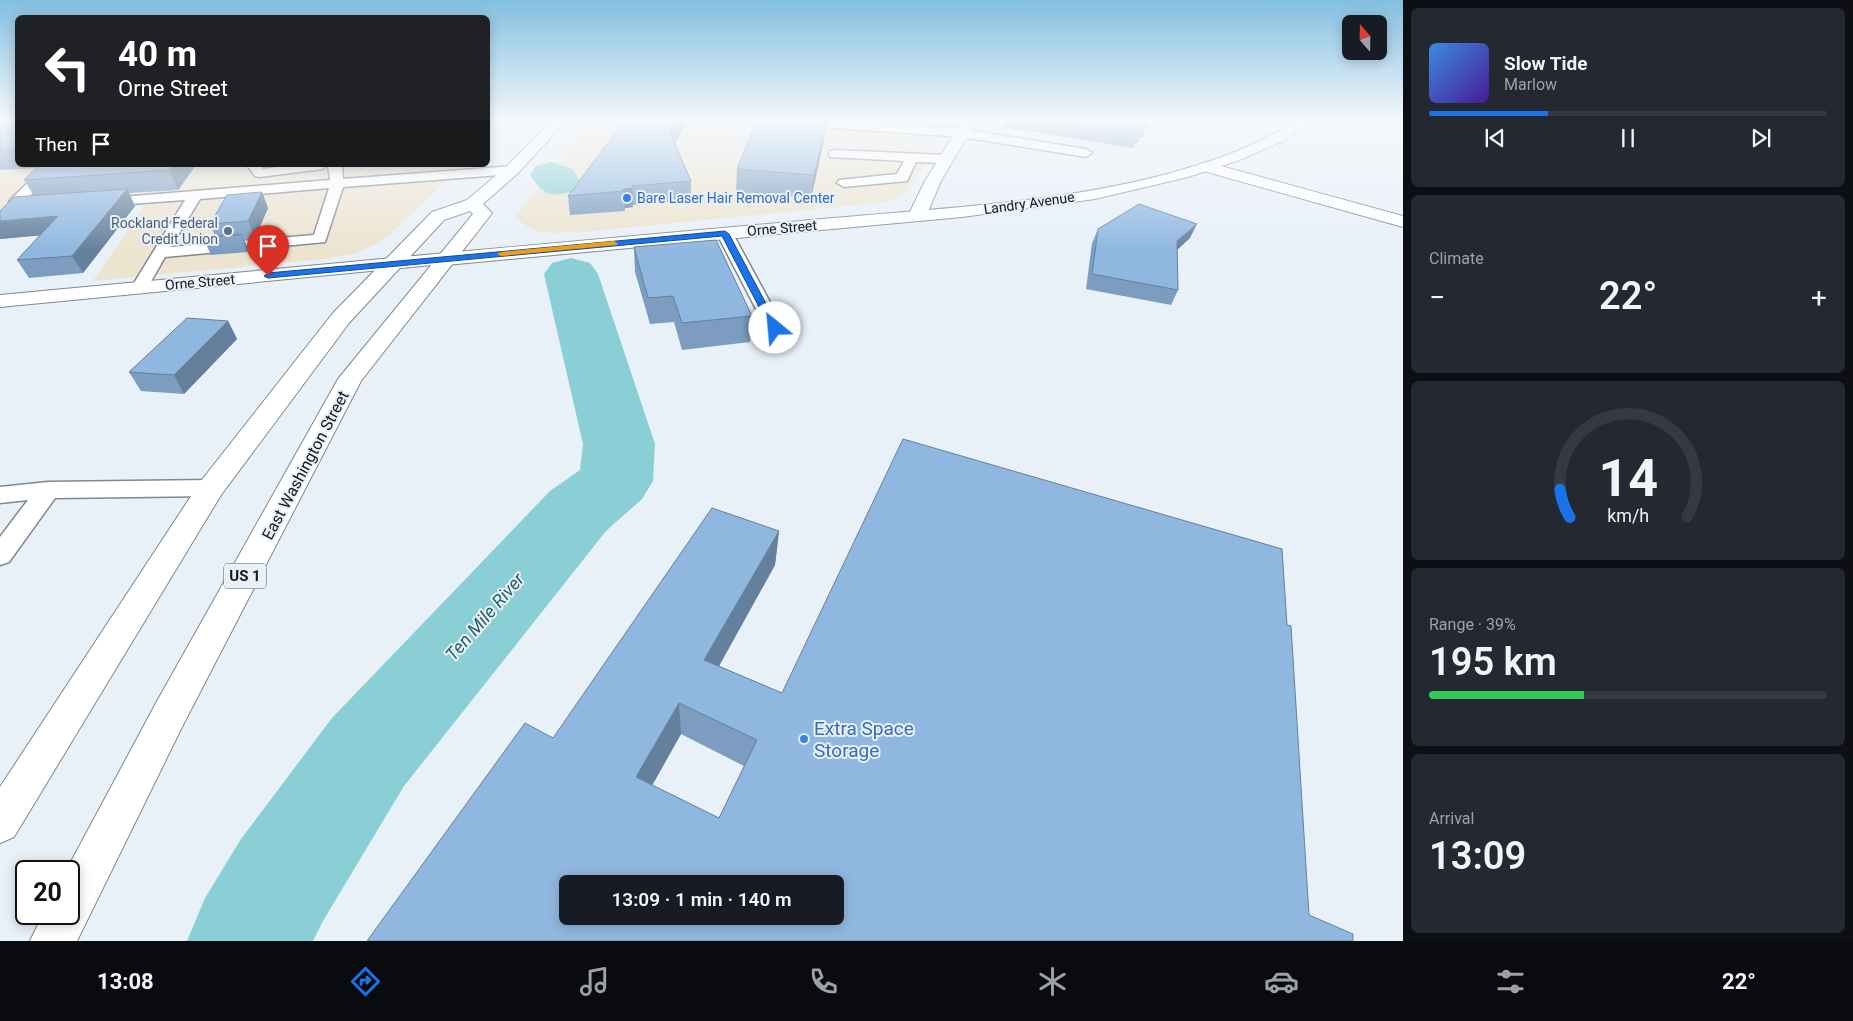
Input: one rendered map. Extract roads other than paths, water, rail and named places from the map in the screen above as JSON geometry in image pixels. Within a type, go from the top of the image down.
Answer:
[{"type":"street","points":[[4,807],[211,488],[341,318],[390,264],[438,216],[473,204],[518,164]]},
{"type":"street","points":[[917,216],[933,180],[943,164]]},
{"type":"street","name":"Landry Avenue","points":[[917,216],[1016,206],[1085,195],[1130,187],[1214,164]]},
{"type":"street","points":[[1206,167],[1403,222]]},
{"type":"street","name":"East Washington Street","points":[[80,889],[169,715],[350,379],[483,213],[473,204]]},
{"type":"street","name":"Orne Street","points":[[0,301],[917,216]]},
{"type":"street","points":[[53,941],[61,925]]},
{"type":"lane","points":[[844,184],[902,178],[909,164]]},
{"type":"lane","points":[[52,167],[16,202],[25,208],[53,206]]},
{"type":"lane","points":[[256,167],[260,172],[304,167]]},
{"type":"lane","points":[[160,253],[320,239],[338,184],[335,167]]},
{"type":"lane","points":[[91,203],[512,170]]},
{"type":"lane","points":[[139,288],[196,195]]},
{"type":"lane","points":[[725,234],[775,328]]},
{"type":"lane","points":[[0,495],[48,490],[211,488]]},
{"type":"lane","points":[[0,555],[48,490]]},
{"type":"waterway","name":"Ten Mile River","points":[[552,175],[557,178],[558,182]]},
{"type":"waterway","name":"Ten Mile River","points":[[248,941],[282,880],[368,752],[578,511],[616,481],[619,444],[571,274]]},
{"type":"place","name":"Bare Laser Hair Removal Center","points":[[627,198]]},
{"type":"place","name":"Rockland Federal Credit Union","points":[[228,231]]},
{"type":"place","name":"Extra Space Storage","points":[[804,739]]}]
